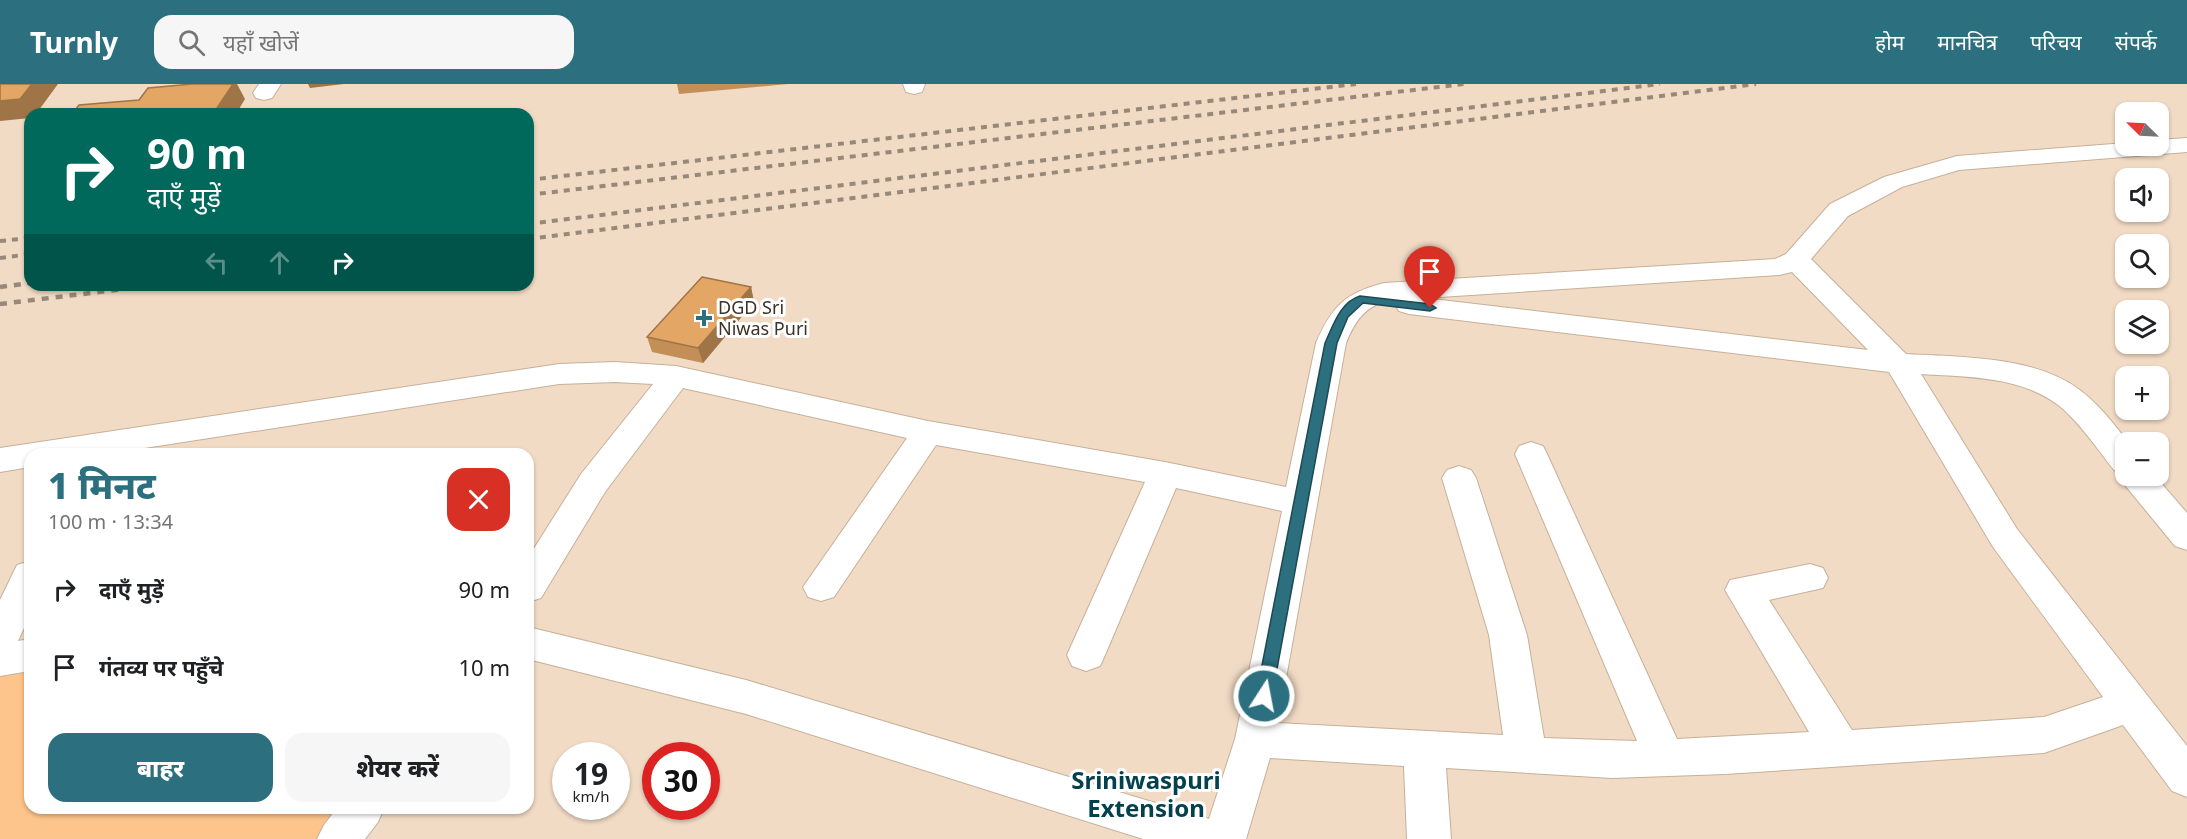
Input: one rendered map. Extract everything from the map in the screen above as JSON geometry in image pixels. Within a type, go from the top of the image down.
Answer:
[{"type":"street","points":[[1224,839],[1255,739],[1331,343],[1343,316],[1360,299],[1384,292],[1779,267],[1796,260],[1839,210],[1893,182],[1957,164],[2187,145]]},
{"type":"street","points":[[1796,260],[1899,364],[2005,538],[2187,778]]},
{"type":"street","points":[[1360,299],[1899,364],[1984,370],[2024,377],[2054,388],[2076,402],[2115,449]]},
{"type":"street","points":[[101,448],[559,374],[615,372],[676,376],[928,432],[1165,474],[1302,503]]},
{"type":"street","points":[[534,572],[592,483],[676,376]]},
{"type":"street","points":[[821,587],[928,432]]},
{"type":"street","points":[[1531,454],[1665,758]]},
{"type":"street","points":[[0,460],[24,456]]},
{"type":"street","points":[[1086,655],[1165,474]]},
{"type":"street","points":[[1459,478],[1508,634],[1526,754]]},
{"type":"street","points":[[2144,486],[2187,537]]},
{"type":"street","points":[[1810,578],[1743,590],[1841,748]]},
{"type":"street","points":[[0,639],[24,588]]},
{"type":"street","points":[[534,644],[746,697],[1207,839]]},
{"type":"street","points":[[0,660],[24,656]]},
{"type":"street","points":[[1255,739],[1612,760],[1665,758],[2044,735],[2131,705]]},
{"type":"street","points":[[1424,748],[1429,839]]},
{"type":"street","points":[[339,839],[358,814]]},
{"type":"shaded area","points":[[24,671],[24,814],[354,814],[334,839],[0,839],[0,676]]},
{"type":"building","points":[[0,84],[32,84],[20,99],[0,101]]},
{"type":"building","points":[[192,84],[233,84],[217,108],[77,108],[79,105],[139,100],[148,88]]},
{"type":"building","points":[[702,277],[751,287],[698,348],[647,337]]},
{"type":"railway","points":[[534,179],[1356,84]]},
{"type":"railway","points":[[534,194],[1464,84]]},
{"type":"railway","points":[[534,223],[1660,84]]},
{"type":"railway","points":[[534,238],[1756,84]]},
{"type":"railway","points":[[0,241],[24,239]]},
{"type":"railway","points":[[0,258],[24,255]]},
{"type":"railway","points":[[0,287],[24,284]]},
{"type":"railway","points":[[0,304],[107,291]]},
{"type":"place","name":"DGD Sri Niwas Puri","points":[[704,318]]},
{"type":"district","name":"Sriniwaspuri Extension","points":[[1146,795]]},
{"type":"route","points":[[1264,696],[1331,343],[1343,316],[1360,299],[1430,308]]}]
